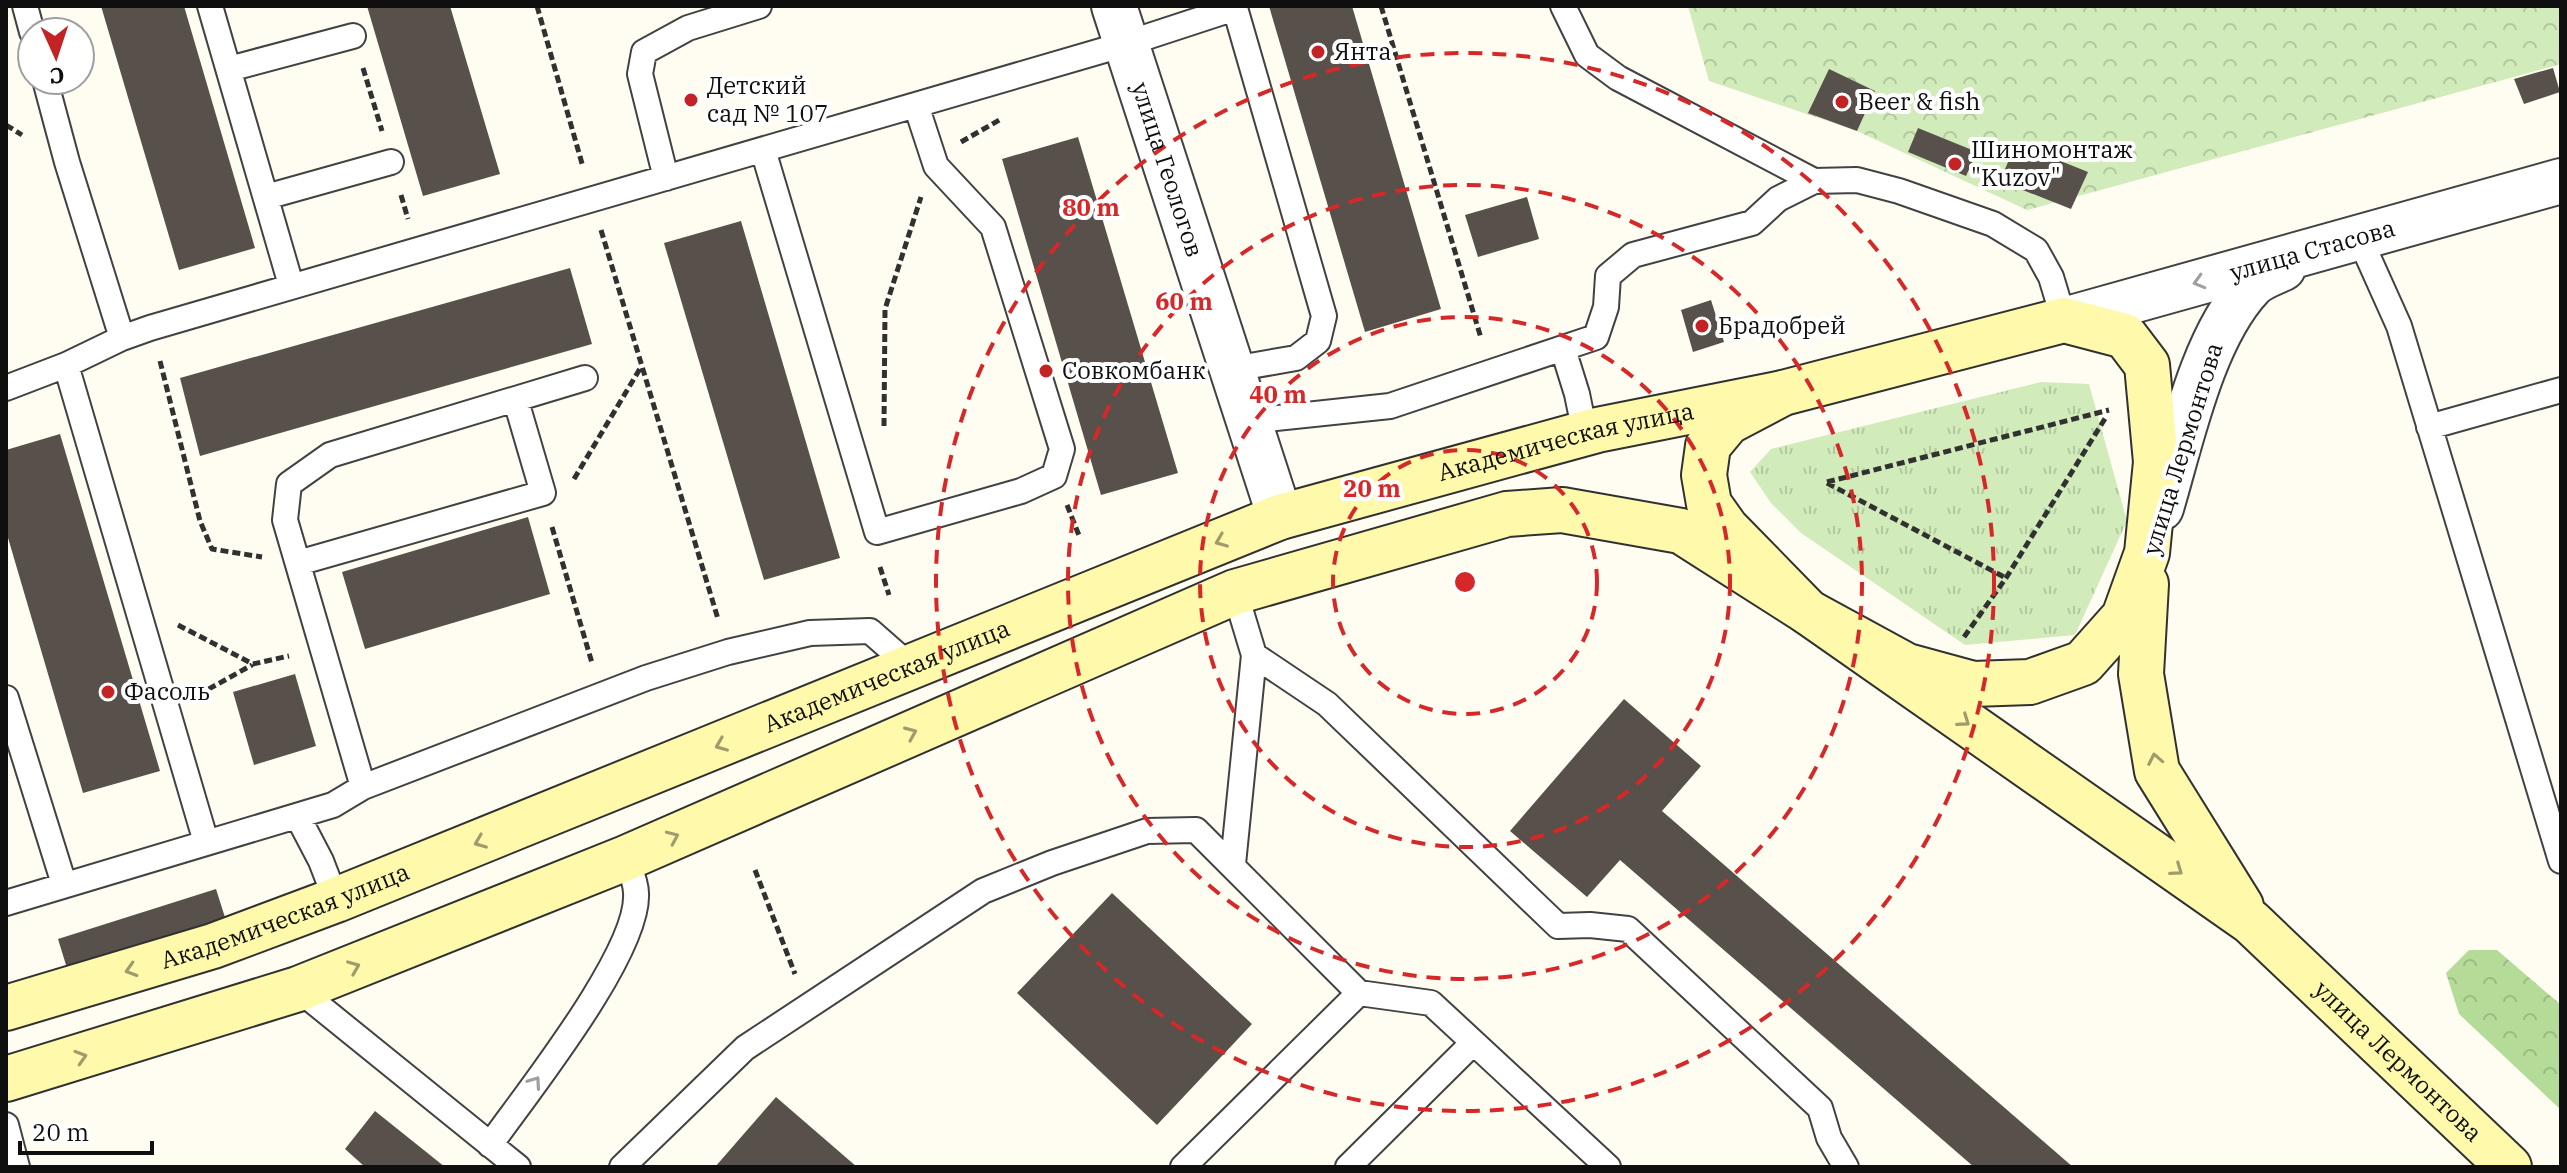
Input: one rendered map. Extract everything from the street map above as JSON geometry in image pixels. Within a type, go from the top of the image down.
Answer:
[{"type":"main road","points":[[2064,320],[2125,336],[2147,365],[2156,462],[2147,553],[2124,617],[2083,663],[2030,682],[1973,684],[1907,666],[1808,612],[1726,528],[1709,504],[1704,475],[1708,446],[1728,422],[1783,393],[2064,320]]},
{"type":"main road","name":"Академическая улица","points":[[6,1008],[213,946],[336,900],[1280,517],[1585,433],[1783,393]]},
{"type":"main road","name":"улица Лермонтова","points":[[1235,592],[1507,514],[1562,510],[1681,531],[1808,612],[2251,922],[2509,1167]]},
{"type":"main road","name":"улица Лермонтова","points":[[2147,553],[2141,674],[2157,771],[2251,922]]},
{"type":"main road","points":[[6,1079],[298,989],[626,858],[1235,592]]},
{"type":"street","name":"улица Геологов","points":[[1119,25],[1280,517]]},
{"type":"street","name":"улица Стасова","points":[[2064,320],[2561,181]]},
{"type":"street","name":"улица Лермонтова","points":[[2147,553],[2193,398],[2221,328],[2252,284],[2343,241]]},
{"type":"lane","points":[[210,6],[291,285]]},
{"type":"lane","points":[[666,178],[640,74],[644,52],[688,28],[759,6]]},
{"type":"lane","points":[[1563,6],[1587,55],[1618,78],[1814,181]]},
{"type":"lane","points":[[6,388],[66,365],[122,338],[291,285],[916,105],[1119,25],[1235,7],[1324,316],[1318,341],[1296,358],[1233,369]]},
{"type":"lane","points":[[229,69],[353,36]]},
{"type":"lane","points":[[49,96],[122,338]]},
{"type":"lane","points":[[763,150],[877,532],[1021,491],[1054,476],[1062,449],[993,227],[936,166],[916,105]]},
{"type":"lane","points":[[266,197],[391,162]]},
{"type":"lane","points":[[1249,421],[1390,406],[1596,337],[1606,307],[1608,276],[1633,255],[1752,223],[1778,199],[1814,181],[1857,180],[1899,191],[1993,224],[2036,250],[2051,277],[2064,320]]},
{"type":"lane","points":[[2343,241],[2399,326],[2561,861]]},
{"type":"lane","points":[[1563,349],[1585,433]]},
{"type":"lane","points":[[66,365],[206,842]]},
{"type":"lane","points":[[363,787],[285,520],[289,484],[330,455],[585,378]]},
{"type":"lane","points":[[2429,427],[2561,390]]},
{"type":"lane","points":[[298,563],[543,493],[516,401]]},
{"type":"lane","points":[[1233,864],[1254,655],[1235,592]]},
{"type":"lane","points":[[6,903],[333,805],[363,787],[601,695],[728,652],[810,633],[870,631],[911,667]]},
{"type":"lane","points":[[1254,655],[1327,704],[1558,926],[1628,929],[1820,1108],[1829,1138],[1846,1167]]},
{"type":"lane","points":[[6,698],[64,884]]},
{"type":"lane","points":[[298,817],[321,861],[336,900]]},
{"type":"lane","points":[[622,1167],[745,1048],[983,891],[1052,863],[1147,831],[1196,830],[1359,993],[1431,1003],[1596,1163]]},
{"type":"lane","points":[[490,1145],[576,1025],[617,959],[633,921],[637,893],[626,858]]},
{"type":"lane","points":[[298,989],[518,1167]]},
{"type":"lane","points":[[1183,1167],[1359,993]]},
{"type":"lane","points":[[1348,1167],[1473,1043]]},
{"type":"lane","points":[[6,1125],[17,1167]]},
{"type":"path","points":[[537,6],[720,627]]},
{"type":"path","points":[[1381,6],[1491,372]]},
{"type":"path","points":[[884,434],[885,309],[933,158],[1011,113]]},
{"type":"path","points":[[601,695],[543,493],[573,480],[641,366]]},
{"type":"path","points":[[168,391],[200,521],[212,549],[298,563]]},
{"type":"path","points":[[1957,646],[2006,578],[2111,409],[1827,482],[2006,578]]},
{"type":"path","points":[[877,532],[876,554],[889,595]]},
{"type":"path","points":[[141,620],[180,625],[253,664]]},
{"type":"path","points":[[168,712],[253,664],[323,648]]},
{"type":"path","points":[[755,870],[808,1006]]},
{"type":"green space","points":[[1688,6],[2561,6],[2561,64],[2027,210],[1857,131],[1709,81]]},
{"type":"green space","points":[[2041,382],[2089,384],[2127,521],[2075,635],[1965,645],[1801,533],[1771,503],[1750,472],[1771,449]]},
{"type":"green space","points":[[2469,950],[2497,950],[2561,1005],[2561,1110],[2459,1014],[2446,973]]},
{"type":"building","points":[[101,6],[184,6],[255,248],[179,270]]},
{"type":"building","points":[[367,6],[450,6],[500,174],[423,196]]},
{"type":"building","points":[[1269,6],[1352,6],[1441,309],[1365,332]]},
{"type":"building","points":[[2553,68],[2560,92],[2524,104],[2514,79]]},
{"type":"building","name":"Beer & fish","points":[[1829,69],[1875,91],[1857,131],[1808,113]]},
{"type":"building","name":"Шиномонтаж \"Kuzov\"","points":[[1918,128],[1977,152],[1966,176],[1908,152]]},
{"type":"building","points":[[1078,137],[1178,473],[1101,495],[1002,159]]},
{"type":"building","points":[[2016,143],[2088,172],[2071,209],[2000,181]]},
{"type":"building","points":[[1527,197],[1539,239],[1478,257],[1465,215]]},
{"type":"building","points":[[741,221],[840,558],[764,580],[664,243]]},
{"type":"building","points":[[570,268],[592,344],[200,456],[180,378]]},
{"type":"building","name":"Брадобрей","points":[[1711,300],[1724,342],[1693,352],[1681,310]]},
{"type":"building","points":[[60,434],[160,771],[83,793],[6,531],[6,450]]},
{"type":"building","points":[[528,517],[550,594],[365,649],[342,572]]},
{"type":"building","points":[[295,674],[316,746],[254,765],[233,692]]},
{"type":"building","points":[[1624,699],[1701,766],[1662,811],[2073,1167],[1974,1167],[1620,860],[1587,897],[1510,831]]},
{"type":"building","points":[[216,889],[229,930],[70,978],[58,939]]},
{"type":"building","points":[[1112,893],[1252,1024],[1157,1125],[1017,993]]},
{"type":"building","points":[[776,1097],[857,1167],[715,1167]]},
{"type":"building","points":[[375,1111],[445,1167],[365,1167],[345,1149]]},
{"type":"place","name":"Янта","points":[[1318,52]]},
{"type":"place","name":"Детский сад № 107","points":[[691,100]]},
{"type":"place","name":"Beer & fish","points":[[1842,102]]},
{"type":"place","name":"Шиномонтаж \"Kuzov\"","points":[[1955,164]]},
{"type":"place","name":"Брадобрей","points":[[1702,326]]},
{"type":"place","name":"Совкомбанк","points":[[1046,371]]},
{"type":"place","name":"Фасоль","points":[[108,692]]}]
